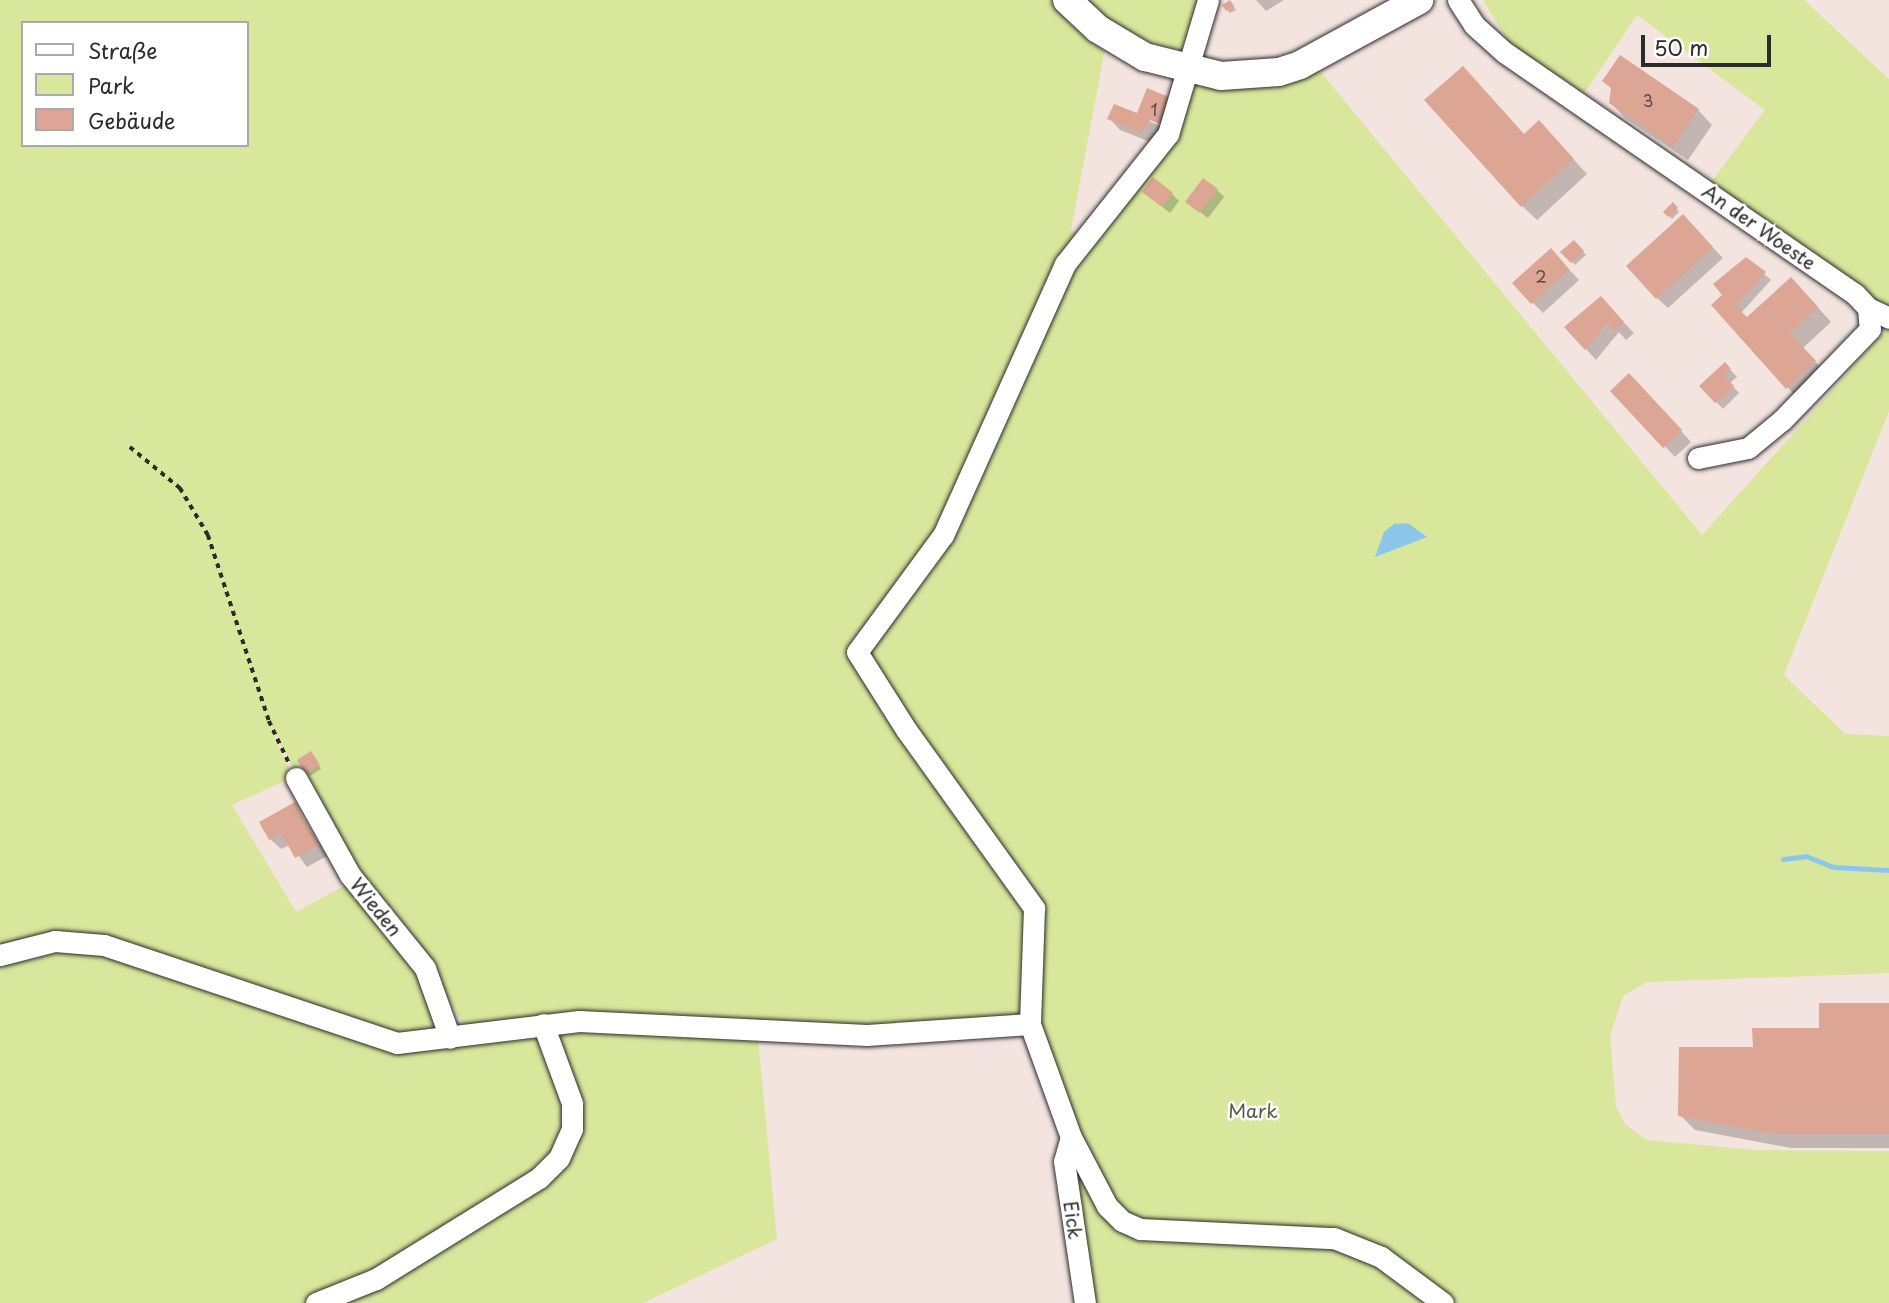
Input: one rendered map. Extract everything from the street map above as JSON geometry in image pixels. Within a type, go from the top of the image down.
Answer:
[{"type":"main road","points":[[1067,0],[1121,44],[1186,70],[1221,76],[1279,72],[1339,47],[1419,0]]},
{"type":"street","points":[[1208,0],[1168,134],[1065,264],[943,535],[857,652],[907,732],[1034,908],[1030,1024],[1072,1137],[1107,1206],[1140,1229],[1334,1238],[1381,1257],[1443,1303]]},
{"type":"street","name":"An der Woeste","points":[[1458,0],[1474,25],[1504,52],[1855,294],[1868,308],[1889,318]]},
{"type":"street","points":[[1698,458],[1748,448],[1782,421],[1870,329],[1868,308]]},
{"type":"street","name":"Wieden","points":[[296,778],[350,875],[425,968],[450,1038]]},
{"type":"street","points":[[0,955],[55,941],[104,945],[388,1042],[450,1038],[579,1021],[867,1035],[1030,1024]]},
{"type":"street","points":[[316,1303],[376,1279],[539,1178],[559,1158],[573,1117],[543,1024]]},
{"type":"street","name":"Eick","points":[[1072,1137],[1065,1161],[1085,1303]]},
{"type":"path","points":[[130,447],[180,488],[208,535],[269,721],[296,778]]},
{"type":"green space","points":[[0,0],[1050,0],[1105,49],[1071,230],[1083,236],[906,584],[852,638],[850,656],[1029,909],[1028,1022],[865,1028],[465,1027],[435,976],[352,872],[267,721],[293,777],[232,805],[296,912],[351,882],[418,973],[446,1034],[393,1046],[542,1030],[568,1128],[548,1168],[375,1278],[312,1303],[0,1303]]},
{"type":"green space","points":[[1083,0],[1201,0],[1181,50],[1127,36]]},
{"type":"green space","points":[[1483,0],[1804,0],[1889,79],[1889,308],[1709,185],[1765,110],[1637,15],[1581,98],[1512,47]]},
{"type":"green space","name":"Mark","points":[[1319,70],[1702,535],[1889,327],[1889,411],[1784,675],[1845,734],[1889,736],[1889,973],[1647,982],[1623,996],[1610,1037],[1616,1106],[1625,1124],[1646,1140],[1756,1150],[1889,1151],[1889,1303],[1448,1303],[1374,1241],[1377,1259],[1437,1303],[1088,1303],[1069,1170],[1033,1023],[1038,907],[861,655],[915,588],[1070,268],[1171,135],[1190,77],[1225,91],[1299,80]]},
{"type":"green space","points":[[547,1031],[758,1038],[777,1239],[643,1303],[322,1303],[553,1171],[577,1130]]},
{"type":"water","points":[[1408,523],[1427,537],[1375,557],[1384,532],[1394,524]]},
{"type":"building","points":[[1230,0],[1234,6],[1226,11],[1222,5]]},
{"type":"building","points":[[1620,55],[1699,109],[1673,147],[1609,103],[1611,88],[1602,81]]},
{"type":"building","points":[[1463,66],[1524,134],[1539,120],[1574,159],[1521,207],[1424,100]]},
{"type":"building","points":[[1147,88],[1174,99],[1162,125],[1150,120],[1141,133],[1107,119],[1114,104],[1137,113]]},
{"type":"building","points":[[1153,177],[1173,193],[1162,207],[1142,192]]},
{"type":"building","points":[[1203,178],[1218,189],[1200,213],[1185,202]]},
{"type":"building","points":[[1673,202],[1678,208],[1668,217],[1663,212]]},
{"type":"building","points":[[1683,214],[1713,247],[1656,299],[1626,266]]},
{"type":"building","points":[[1574,240],[1584,251],[1571,263],[1560,252]]},
{"type":"building","points":[[1551,248],[1569,269],[1531,304],[1512,283]]},
{"type":"building","points":[[1746,257],[1766,272],[1735,305],[1747,317],[1791,277],[1818,307],[1790,333],[1816,361],[1786,389],[1711,305],[1722,295],[1713,284]]},
{"type":"building","points":[[1601,296],[1624,322],[1614,331],[1607,323],[1585,350],[1564,327]]},
{"type":"building","points":[[1725,362],[1731,369],[1724,375],[1734,386],[1715,403],[1699,386]]},
{"type":"building","points":[[1629,373],[1682,430],[1663,448],[1610,391]]},
{"type":"building","points":[[311,751],[320,765],[306,774],[297,760]]},
{"type":"building","points":[[295,802],[318,845],[295,858],[281,833],[269,840],[259,822]]},
{"type":"building","points":[[1819,1003],[1889,1003],[1889,1134],[1776,1134],[1678,1116],[1679,1047],[1753,1047],[1752,1028],[1819,1028]]},
{"type":"waterway","points":[[1783,859],[1806,856],[1833,867],[1889,870]]}]
